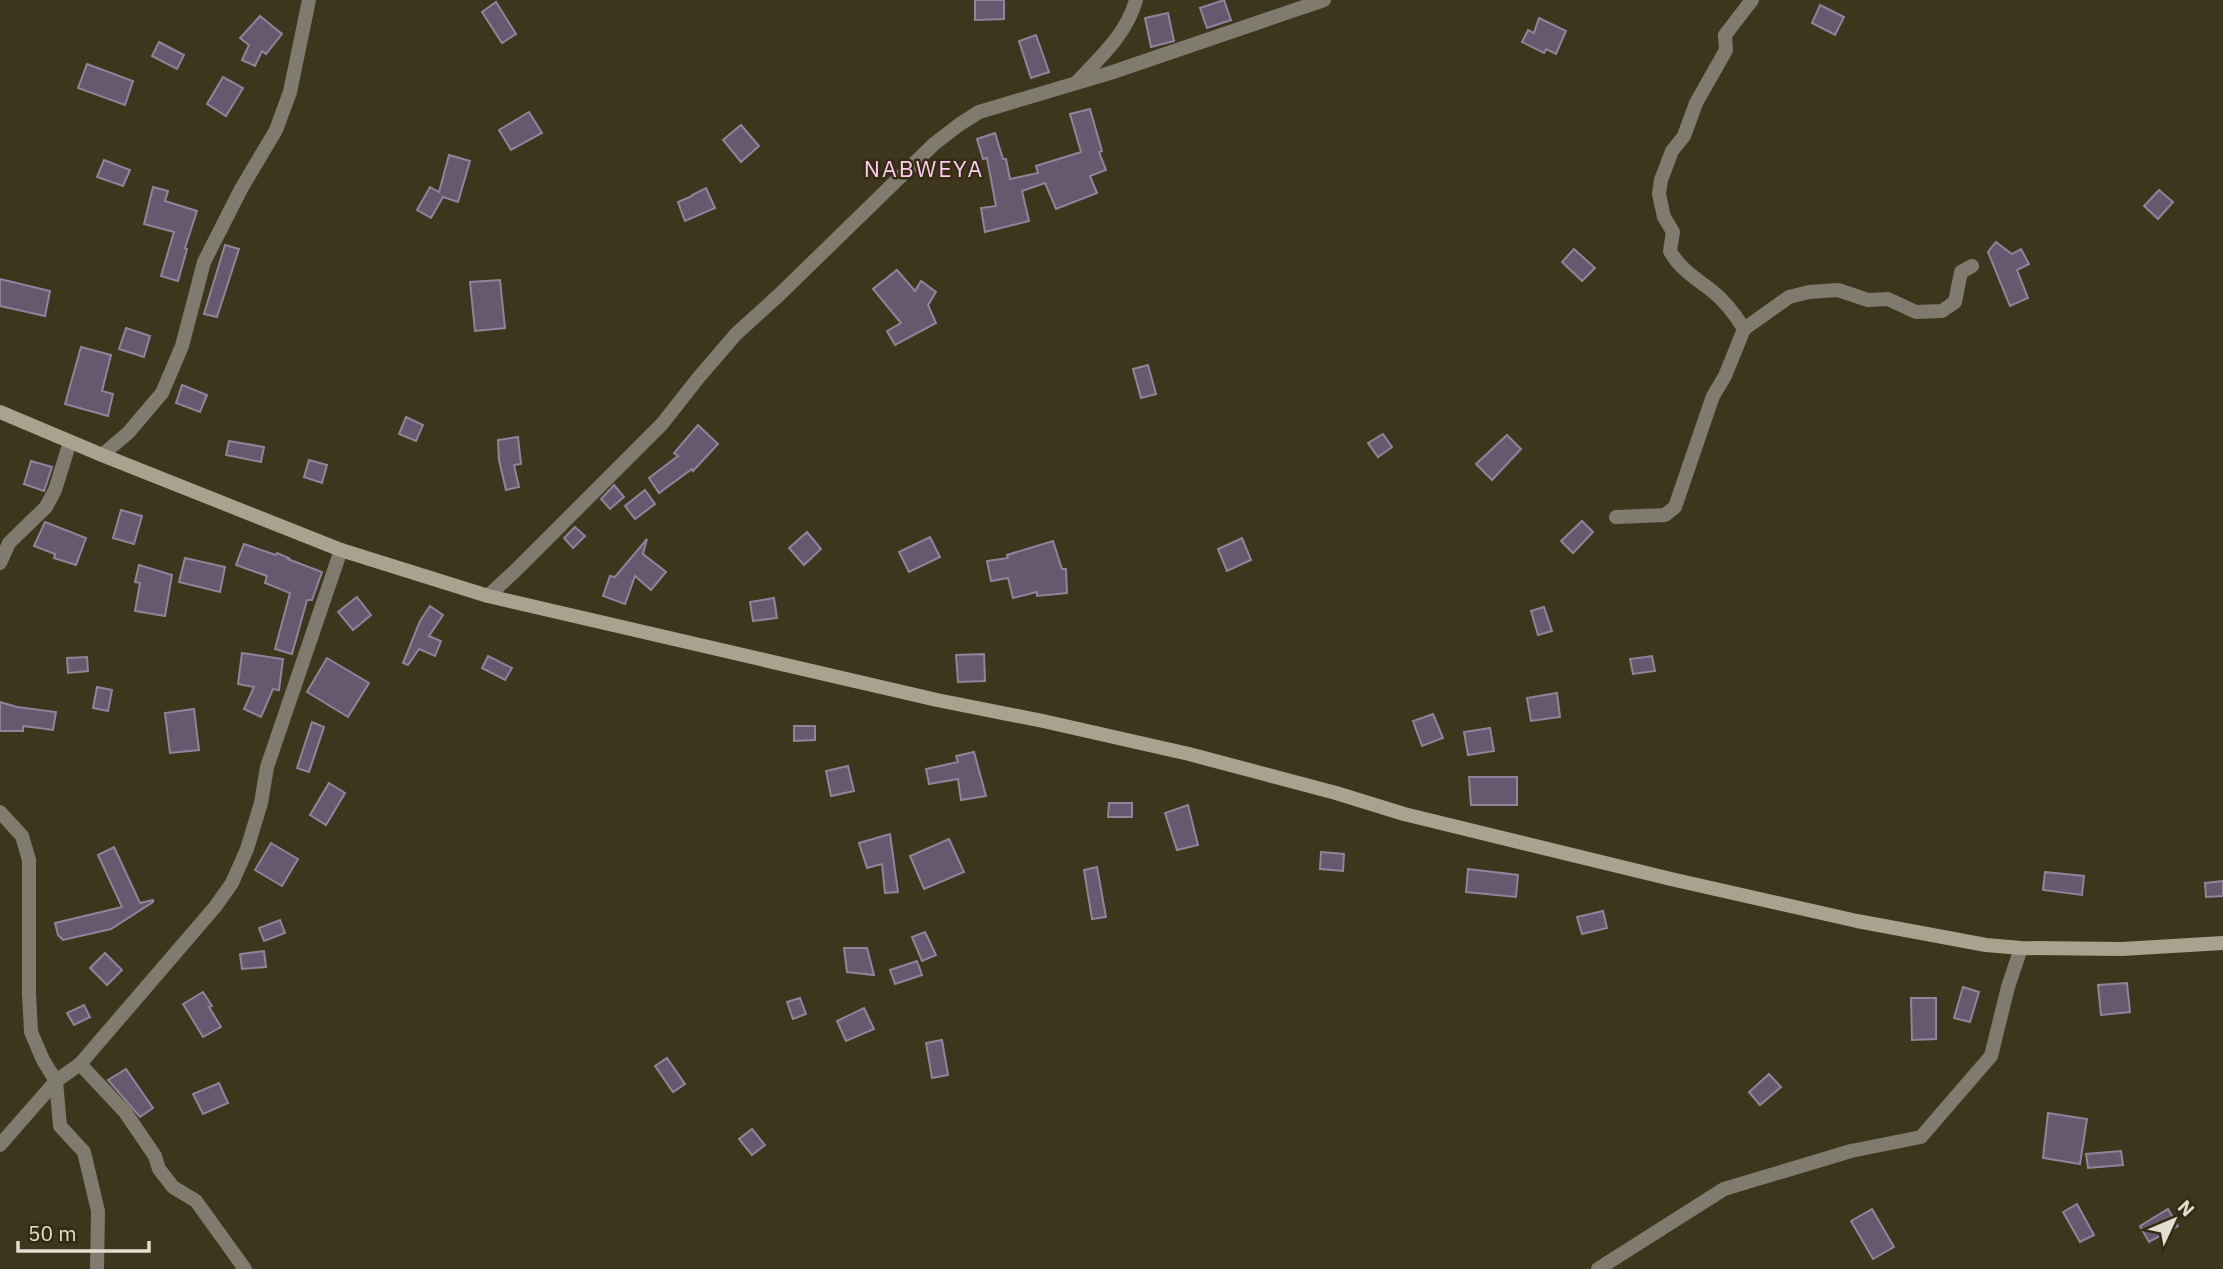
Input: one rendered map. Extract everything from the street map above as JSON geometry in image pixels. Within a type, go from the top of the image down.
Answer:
[{"type":"street","points":[[102,455],[128,433],[162,393],[182,346],[204,262],[276,130],[290,92],[309,0]]},
{"type":"street","points":[[1077,83],[1112,46],[1131,16],[1136,0]]},
{"type":"street","points":[[488,596],[662,424],[736,334],[934,144],[960,124],[979,112],[1077,83],[1324,0]]},
{"type":"street","points":[[1744,329],[1735,313],[1714,292],[1676,262],[1670,251],[1673,232],[1664,217],[1660,194],[1661,180],[1672,151],[1684,136],[1696,103],[1726,50],[1725,35],[1752,0]]},
{"type":"street","points":[[1616,517],[1665,515],[1675,507],[1713,396],[1725,376],[1744,329],[1789,297],[1809,292],[1838,290],[1868,300],[1888,299],[1916,312],[1942,311],[1955,302],[1961,272],[1972,266]]},
{"type":"street","points":[[0,412],[341,550],[488,596],[937,700],[1189,754],[1405,814],[1768,901],[1951,940],[2021,948],[2122,949],[2223,943]]},
{"type":"street","points":[[0,563],[9,543],[46,508],[55,490],[70,442]]},
{"type":"street","points":[[0,1145],[56,1081],[80,1064],[215,907],[232,883],[256,824],[267,767],[341,550]]},
{"type":"street","points":[[0,813],[22,836],[29,860],[31,1032],[56,1081],[60,1126],[84,1152],[98,1211],[97,1269]]},
{"type":"street","points":[[1598,1269],[1724,1189],[1851,1151],[1921,1137],[1990,1056],[2021,948]]},
{"type":"street","points":[[80,1064],[125,1112],[155,1156],[159,1169],[173,1187],[196,1201],[245,1269]]},
{"type":"building","points":[[975,0],[1004,0],[1004,19],[975,20]]},
{"type":"building","points":[[1224,0],[1231,20],[1207,28],[1200,8]]},
{"type":"building","points":[[496,2],[516,34],[502,43],[482,12]]},
{"type":"building","points":[[1820,5],[1844,17],[1835,35],[1812,23]]},
{"type":"building","points":[[1168,13],[1174,41],[1151,47],[1145,18]]},
{"type":"building","points":[[260,16],[282,34],[266,54],[262,51],[255,66],[242,60],[249,45],[240,38]]},
{"type":"building","points":[[1539,18],[1566,31],[1556,54],[1546,49],[1544,53],[1522,42],[1528,30],[1534,33]]},
{"type":"building","points":[[1036,35],[1049,72],[1031,78],[1019,41]]},
{"type":"building","points":[[159,42],[184,55],[177,69],[152,56]]},
{"type":"building","points":[[87,64],[133,81],[125,105],[78,88]]},
{"type":"building","points":[[223,77],[243,88],[226,116],[207,104]]},
{"type":"building","points":[[1090,109],[1102,151],[1099,152],[1106,170],[1090,176],[1097,193],[1056,209],[1045,183],[1022,191],[1029,221],[985,232],[981,208],[996,206],[987,158],[983,159],[977,139],[995,133],[1003,159],[1006,159],[1010,179],[1038,173],[1036,166],[1081,152],[1070,114]]},
{"type":"building","points":[[529,112],[542,133],[511,150],[499,130]]},
{"type":"building","points":[[741,125],[759,146],[741,162],[723,140]]},
{"type":"building","points":[[449,155],[470,161],[458,202],[443,197],[431,218],[417,210],[430,187],[439,192]]},
{"type":"building","points":[[104,160],[130,170],[123,186],[97,177]]},
{"type":"building","points":[[153,187],[168,191],[165,201],[197,211],[178,281],[161,276],[174,232],[144,224]]},
{"type":"building","points":[[706,188],[715,208],[685,221],[678,202]]},
{"type":"building","points":[[2159,190],[2173,202],[2158,219],[2144,206]]},
{"type":"building","points":[[1996,242],[2012,254],[2021,249],[2029,264],[2017,270],[2028,298],[2010,306],[1988,252]]},
{"type":"building","points":[[225,245],[239,249],[217,317],[204,314]]},
{"type":"building","points":[[1574,249],[1595,268],[1582,281],[1562,262]]},
{"type":"building","points":[[897,270],[915,291],[921,281],[936,292],[928,305],[936,323],[895,345],[887,331],[901,323],[873,289]]},
{"type":"building","points":[[0,279],[50,291],[45,316],[0,306]]},
{"type":"building","points":[[500,280],[505,328],[475,331],[470,282]]},
{"type":"building","points":[[126,328],[150,336],[144,357],[119,349]]},
{"type":"building","points":[[81,347],[111,355],[102,391],[113,394],[108,416],[65,404]]},
{"type":"building","points":[[1148,365],[1156,394],[1141,398],[1133,369]]},
{"type":"building","points":[[182,385],[207,395],[200,412],[176,403]]},
{"type":"building","points":[[406,417],[423,425],[416,441],[399,434]]},
{"type":"building","points":[[698,425],[718,444],[693,471],[692,469],[659,493],[649,478],[678,456],[674,453]]},
{"type":"building","points":[[1383,434],[1392,447],[1378,457],[1368,443]]},
{"type":"building","points":[[1507,435],[1521,449],[1492,480],[1476,464]]},
{"type":"building","points":[[518,437],[521,464],[514,465],[519,487],[506,490],[499,460],[498,440]]},
{"type":"building","points":[[229,441],[264,447],[261,462],[226,455]]},
{"type":"building","points":[[309,460],[327,465],[322,483],[304,477]]},
{"type":"building","points":[[31,461],[52,467],[44,491],[24,484]]},
{"type":"building","points":[[614,485],[624,497],[610,509],[601,499]]},
{"type":"building","points":[[645,490],[655,504],[635,519],[625,506]]},
{"type":"building","points":[[121,510],[142,516],[134,544],[113,538]]},
{"type":"building","points":[[1582,521],[1593,532],[1573,553],[1561,541]]},
{"type":"building","points":[[45,522],[86,538],[76,565],[54,558],[55,554],[34,546]]},
{"type":"building","points":[[575,527],[585,536],[573,548],[564,538]]},
{"type":"building","points":[[807,532],[821,549],[804,565],[789,548]]},
{"type":"building","points":[[930,537],[940,557],[909,572],[899,552]]},
{"type":"building","points":[[1242,538],[1251,560],[1227,571],[1218,549]]},
{"type":"building","points":[[647,539],[643,554],[666,572],[651,590],[635,576],[625,604],[603,596],[610,576],[615,577]]},
{"type":"building","points":[[1053,541],[1062,569],[1066,569],[1067,593],[1037,596],[1037,592],[1013,598],[1008,578],[991,581],[987,561],[1008,558],[1007,555]]},
{"type":"building","points":[[244,544],[276,555],[277,553],[322,572],[312,600],[307,600],[292,654],[275,649],[290,593],[265,583],[267,576],[236,565]]},
{"type":"building","points":[[185,558],[225,567],[220,592],[179,582]]},
{"type":"building","points":[[139,565],[172,575],[165,616],[135,611],[140,583],[135,582]]},
{"type":"building","points":[[357,597],[371,615],[353,630],[338,612]]},
{"type":"building","points":[[774,598],[777,618],[753,621],[750,602]]},
{"type":"building","points":[[430,606],[443,615],[429,636],[441,641],[435,656],[419,649],[408,665],[403,663],[420,621]]},
{"type":"building","points":[[1544,607],[1552,631],[1538,635],[1531,611]]},
{"type":"building","points":[[242,653],[283,659],[279,690],[273,689],[261,717],[244,709],[254,687],[238,684]]},
{"type":"building","points":[[984,654],[985,681],[958,682],[956,655]]},
{"type":"building","points":[[488,656],[512,668],[505,680],[482,668]]},
{"type":"building","points":[[1652,656],[1655,671],[1633,674],[1630,659]]},
{"type":"building","points":[[87,657],[88,671],[68,673],[67,658]]},
{"type":"building","points":[[327,658],[369,683],[348,717],[307,692]]},
{"type":"building","points":[[97,687],[112,690],[108,711],[93,708]]},
{"type":"building","points":[[1557,693],[1560,717],[1531,721],[1527,698]]},
{"type":"building","points":[[0,702],[56,712],[53,730],[23,726],[23,731],[0,731]]},
{"type":"building","points":[[194,709],[199,750],[170,753],[165,713]]},
{"type":"building","points":[[1433,714],[1443,738],[1422,746],[1413,721]]},
{"type":"building","points":[[312,722],[324,727],[309,772],[297,768]]},
{"type":"building","points":[[794,726],[815,726],[815,740],[794,741]]},
{"type":"building","points":[[1490,728],[1494,751],[1468,755],[1464,732]]},
{"type":"building","points":[[974,752],[986,796],[961,800],[958,779],[929,784],[926,769],[958,762],[956,756]]},
{"type":"building","points":[[848,766],[854,791],[831,796],[826,771]]},
{"type":"building","points":[[1469,777],[1517,777],[1517,805],[1471,805]]},
{"type":"building","points":[[329,783],[345,793],[326,825],[310,815]]},
{"type":"building","points":[[1109,803],[1132,803],[1132,817],[1108,817]]},
{"type":"building","points":[[1188,805],[1198,845],[1177,850],[1165,813]]},
{"type":"building","points":[[890,834],[898,892],[885,893],[882,864],[867,868],[859,843]]},
{"type":"building","points":[[949,839],[964,872],[924,889],[910,856]]},
{"type":"building","points":[[271,843],[298,859],[282,886],[255,870]]},
{"type":"building","points":[[114,847],[140,903],[153,902],[111,929],[63,940],[58,935],[55,923],[122,907],[98,855]]},
{"type":"building","points":[[1321,852],[1344,854],[1343,871],[1320,869]]},
{"type":"building","points":[[1097,867],[1106,917],[1092,919],[1084,870]]},
{"type":"building","points":[[1468,869],[1518,875],[1516,897],[1466,892]]},
{"type":"building","points":[[2045,872],[2084,876],[2082,895],[2043,890]]},
{"type":"building","points":[[2223,881],[2223,896],[2206,897],[2205,883]]},
{"type":"building","points":[[1603,911],[1607,928],[1582,934],[1577,917]]},
{"type":"building","points":[[280,920],[285,933],[264,941],[259,928]]},
{"type":"building","points":[[925,932],[936,955],[922,961],[912,937]]},
{"type":"building","points":[[844,948],[867,948],[874,975],[847,972]]},
{"type":"building","points":[[264,951],[266,967],[242,969],[240,954]]},
{"type":"building","points":[[105,953],[122,970],[107,985],[90,968]]},
{"type":"building","points":[[917,961],[922,975],[895,984],[890,970]]},
{"type":"building","points":[[2127,983],[2130,1012],[2101,1015],[2098,985]]},
{"type":"building","points":[[1963,987],[1979,992],[1970,1022],[1954,1018]]},
{"type":"building","points":[[203,992],[221,1027],[203,1037],[183,1004]]},
{"type":"building","points":[[800,998],[806,1014],[793,1019],[787,1002]]},
{"type":"building","points":[[1911,998],[1936,998],[1936,1039],[1912,1040]]},
{"type":"building","points":[[84,1005],[90,1017],[74,1025],[67,1013]]},
{"type":"building","points":[[864,1008],[874,1029],[846,1041],[837,1021]]},
{"type":"building","points":[[942,1040],[948,1075],[932,1078],[926,1043]]},
{"type":"building","points":[[667,1058],[685,1084],[673,1092],[655,1066]]},
{"type":"building","points":[[126,1069],[153,1108],[140,1117],[108,1080]]},
{"type":"building","points":[[1769,1074],[1781,1087],[1760,1105],[1749,1092]]},
{"type":"building","points":[[219,1083],[228,1103],[203,1114],[193,1094]]},
{"type":"building","points":[[2048,1113],[2087,1119],[2080,1164],[2043,1158]]},
{"type":"building","points":[[752,1129],[765,1145],[752,1155],[739,1139]]},
{"type":"building","points":[[2121,1151],[2123,1165],[2088,1168],[2086,1154]]},
{"type":"building","points":[[2077,1204],[2094,1235],[2080,1242],[2063,1212]]},
{"type":"building","points":[[1872,1209],[1894,1247],[1873,1259],[1851,1221]]},
{"type":"building","points":[[2168,1209],[2178,1226],[2149,1242],[2140,1226]]},
{"type":"district","name":"NABWEYA","points":[[924,168]]}]
